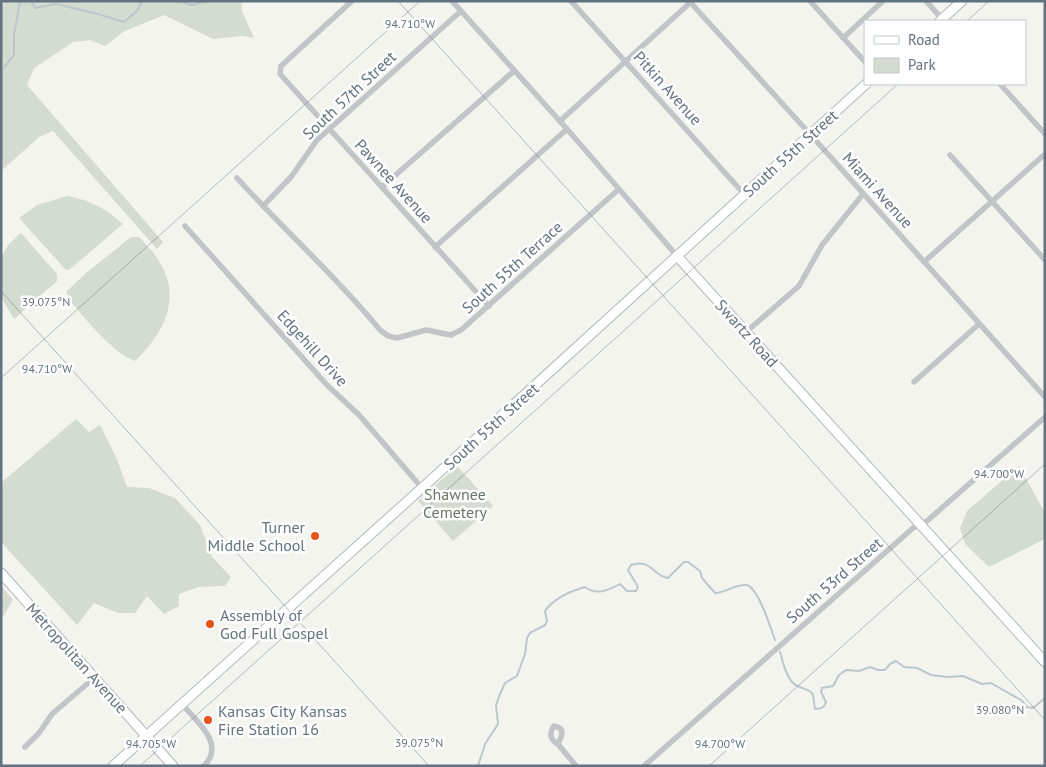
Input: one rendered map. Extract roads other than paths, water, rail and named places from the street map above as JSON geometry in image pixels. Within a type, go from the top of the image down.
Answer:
[{"type":"main road","points":[[943,20],[962,1]]},
{"type":"main road","name":"South 55th Street","points":[[113,766],[865,85]]},
{"type":"main road","name":"Swartz Road","points":[[677,256],[1045,662]]},
{"type":"main road","name":"Metropolitan Avenue","points":[[1,573],[173,766]]},
{"type":"street","name":"Pawnee Avenue","points":[[352,1],[281,66],[280,74],[489,306]]},
{"type":"street","name":"Swartz Road","points":[[452,1],[560,121],[677,256]]},
{"type":"street","name":"Pitkin Avenue","points":[[571,1],[744,194]]},
{"type":"street","points":[[810,1],[864,61]]},
{"type":"street","points":[[843,38],[883,1]]},
{"type":"street","points":[[926,1],[941,20]]},
{"type":"street","points":[[560,121],[691,2]]},
{"type":"street","name":"Miami Avenue","points":[[691,2],[1045,397]]},
{"type":"street","name":"South 57th Street","points":[[263,206],[291,177],[308,151],[329,129],[461,11]]},
{"type":"street","points":[[382,187],[514,71]]},
{"type":"street","points":[[1001,85],[1045,134]]},
{"type":"street","points":[[435,247],[567,129]]},
{"type":"street","points":[[924,262],[1045,154]]},
{"type":"street","points":[[950,155],[1045,260]]},
{"type":"street","name":"South 55th Terrace","points":[[237,178],[336,280],[380,330],[388,336],[397,338],[426,330],[450,335],[458,333],[619,189]]},
{"type":"street","points":[[746,332],[798,286],[822,245],[863,194]]},
{"type":"street","name":"Edgehill Drive","points":[[185,226],[327,385],[360,416],[422,488]]},
{"type":"street","points":[[914,382],[979,324]]},
{"type":"street","name":"South 53rd Street","points":[[644,766],[913,528],[927,521],[1045,417]]},
{"type":"street","points":[[25,748],[39,733],[52,714],[94,678]]},
{"type":"street","points":[[182,704],[210,738],[213,754],[204,766]]},
{"type":"street","points":[[558,744],[576,766]]},
{"type":"street","points":[[650,760],[655,766]]},
{"type":"waterway","points":[[1,71],[14,55],[14,35],[20,1]]},
{"type":"waterway","points":[[31,1],[35,8],[56,4],[124,22],[137,11],[141,3],[140,1]]},
{"type":"waterway","points":[[180,1],[192,5],[205,1]]},
{"type":"waterway","points":[[478,766],[485,744],[498,724],[496,705],[500,694],[505,683],[517,676],[530,633],[545,625],[547,621],[545,611],[553,602],[585,587],[598,592],[620,584],[627,591],[636,591],[638,587],[628,570],[631,565],[643,564],[663,577],[668,578],[684,562],[688,562],[700,571],[702,578],[715,593],[742,585],[751,587],[764,609],[775,640]]},
{"type":"waterway","points":[[780,652],[784,668],[790,679],[794,684],[812,693],[815,709],[822,708],[826,702],[821,692],[822,688],[833,686],[839,675],[846,670],[859,671],[870,667],[885,670],[896,661],[904,667],[917,668],[931,675],[963,676],[982,684],[991,683],[1021,700],[1027,707],[1033,708],[1045,698]]},
{"type":"place","name":"Turner Middle School","points":[[315,536]]},
{"type":"place","name":"Assembly of God Full Gospel","points":[[210,624]]},
{"type":"place","name":"Kansas City Kansas Fire Station 16","points":[[208,720]]},
{"type":"park label","name":"Shawnee Cemetery","points":[[455,503]]}]
